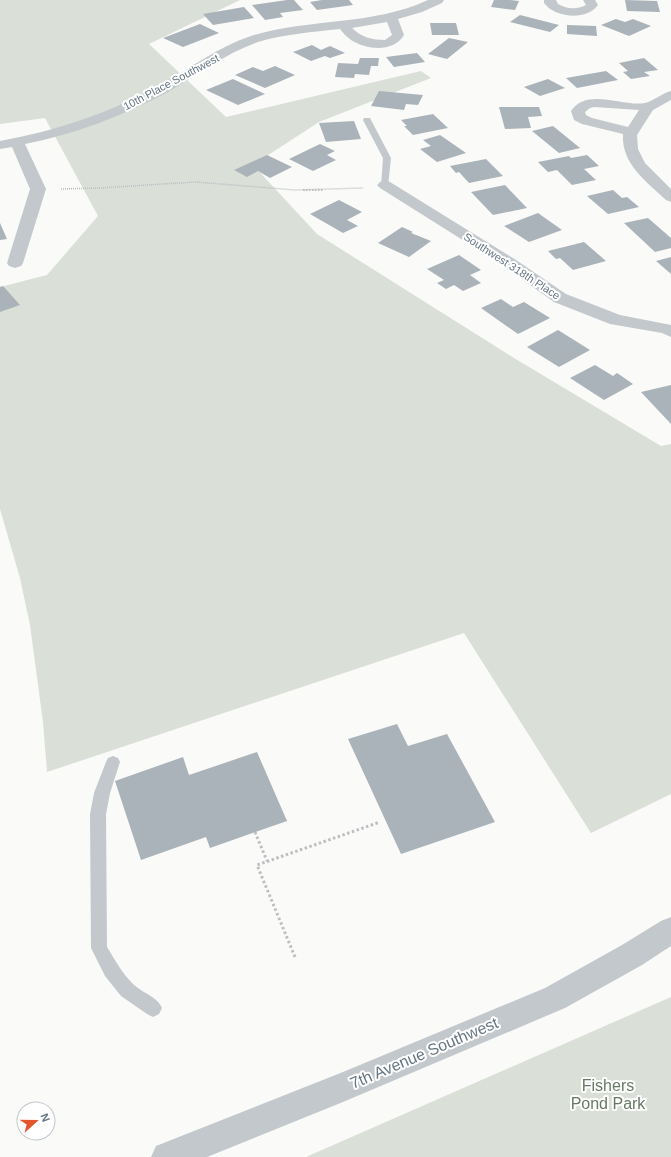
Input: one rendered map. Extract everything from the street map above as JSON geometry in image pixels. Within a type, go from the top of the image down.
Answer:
[{"type":"street","name":"10th Place Southwest","points":[[0,145],[72,128],[103,117],[144,99],[209,62],[254,40],[277,34],[391,17],[427,6],[438,0]]},
{"type":"street","points":[[550,0],[550,4],[556,8],[575,12],[590,8],[592,5],[589,0]]},
{"type":"street","points":[[342,25],[354,36],[368,42],[393,42],[398,35],[391,17]]},
{"type":"street","points":[[671,95],[648,107],[631,132],[631,149],[638,165],[671,197]]},
{"type":"street","points":[[631,132],[587,121],[579,117],[578,111],[585,104],[594,103],[648,107]]},
{"type":"street","points":[[15,263],[38,189],[17,142]]},
{"type":"street","name":"Southwest 318th Place","points":[[385,186],[510,263],[560,298],[616,320],[670,329]]},
{"type":"street","name":"7th Avenue Southwest","points":[[167,1157],[336,1090],[555,998],[632,955],[671,930]]},
{"type":"lane","points":[[367,120],[387,158],[385,186]]},
{"type":"lane","points":[[113,762],[102,793],[98,814],[98,948],[110,970],[128,990],[154,1008]]},
{"type":"path","points":[[38,189],[84,190],[150,184],[184,183],[215,183],[272,189],[339,190],[385,186]]},
{"type":"path","points":[[295,957],[257,865],[380,822]]},
{"type":"path","points":[[255,832],[267,861]]},
{"type":"green space","points":[[0,0],[240,0],[149,44],[226,117],[421,71],[431,78],[319,122],[253,165],[317,234],[514,358],[661,446],[671,444],[671,794],[591,833],[464,633],[47,772],[43,722],[30,625],[20,578],[0,509],[0,287],[47,275],[98,216],[45,118],[0,124]]},
{"type":"green space","name":"Fishers Pond Park","points":[[671,997],[671,1157],[306,1157]]},
{"type":"building","points":[[294,0],[303,10],[280,13],[283,17],[265,20],[252,5]]},
{"type":"building","points":[[322,0],[349,0],[353,5],[317,10],[310,2]]},
{"type":"building","points":[[494,0],[519,1],[515,10],[491,7]]},
{"type":"building","points":[[625,0],[657,1],[660,12],[627,11]]},
{"type":"building","points":[[244,7],[254,18],[213,25],[203,14]]},
{"type":"building","points":[[520,15],[559,25],[550,32],[510,22]]},
{"type":"building","points":[[616,19],[625,22],[633,19],[651,26],[629,36],[601,25]]},
{"type":"building","points":[[430,23],[456,23],[459,35],[432,35]]},
{"type":"building","points":[[200,24],[219,33],[183,47],[163,38]]},
{"type":"building","points":[[567,25],[596,26],[597,36],[567,34]]},
{"type":"building","points":[[449,38],[468,42],[447,59],[428,54]]},
{"type":"building","points":[[312,45],[321,50],[330,46],[345,53],[330,58],[325,56],[311,61],[293,52]]},
{"type":"building","points":[[417,53],[425,62],[394,67],[386,57]]},
{"type":"building","points":[[360,58],[379,58],[378,66],[371,66],[369,75],[355,74],[354,78],[335,77],[338,63],[358,64]]},
{"type":"building","points":[[644,58],[658,70],[644,72],[650,76],[631,79],[623,72],[628,71],[619,63]]},
{"type":"building","points":[[275,66],[295,75],[265,88],[235,75],[253,67],[263,71]]},
{"type":"building","points":[[606,71],[618,80],[577,88],[566,78]]},
{"type":"building","points":[[233,79],[265,94],[238,105],[206,90]]},
{"type":"building","points":[[548,79],[565,88],[540,96],[524,87]]},
{"type":"building","points":[[379,91],[423,95],[418,105],[406,104],[404,110],[371,106]]},
{"type":"building","points":[[499,107],[539,107],[542,116],[528,117],[531,128],[505,129]]},
{"type":"building","points":[[433,114],[448,128],[413,135],[404,126],[407,126],[401,120]]},
{"type":"building","points":[[354,121],[361,139],[326,142],[319,123]]},
{"type":"building","points":[[553,126],[580,148],[559,153],[532,131]]},
{"type":"building","points":[[440,135],[466,153],[437,162],[420,149],[431,146],[423,140]]},
{"type":"building","points":[[320,144],[335,151],[327,155],[336,160],[313,171],[289,159]]},
{"type":"building","points":[[267,155],[292,167],[270,178],[258,171],[247,177],[234,170]]},
{"type":"building","points":[[587,155],[599,166],[584,169],[596,180],[572,185],[557,170],[548,172],[538,162],[569,156],[571,158]]},
{"type":"building","points":[[486,159],[503,176],[469,183],[459,172],[456,173],[450,166]]},
{"type":"building","points":[[505,185],[527,208],[493,215],[471,192]]},
{"type":"building","points":[[613,190],[622,198],[627,197],[639,207],[608,214],[587,196]]},
{"type":"building","points":[[339,200],[362,212],[347,220],[358,226],[343,233],[310,214]]},
{"type":"building","points":[[538,213],[562,230],[529,242],[504,226]]},
{"type":"building","points":[[648,218],[671,238],[671,248],[655,252],[624,223]]},
{"type":"building","points":[[0,223],[7,239],[0,240]]},
{"type":"building","points":[[402,227],[413,232],[411,233],[431,241],[409,257],[378,243]]},
{"type":"building","points":[[584,242],[606,261],[573,270],[560,258],[556,259],[548,251]]},
{"type":"building","points":[[459,255],[481,270],[470,275],[481,283],[463,291],[454,285],[446,289],[437,283],[444,280],[427,269]]},
{"type":"building","points":[[671,257],[671,274],[656,261]]},
{"type":"building","points":[[3,286],[20,305],[0,312],[0,287]]},
{"type":"building","points":[[501,299],[513,307],[524,302],[550,318],[518,334],[481,308]]},
{"type":"building","points":[[558,330],[590,350],[559,367],[527,347]]},
{"type":"building","points":[[595,365],[613,376],[617,373],[633,384],[604,400],[570,378]]},
{"type":"building","points":[[671,385],[671,424],[641,392]]},
{"type":"building","points":[[397,724],[408,746],[447,734],[495,822],[401,854],[348,739]]},
{"type":"building","points":[[257,752],[287,821],[210,848],[206,837],[141,860],[115,781],[183,757],[189,775]]}]
